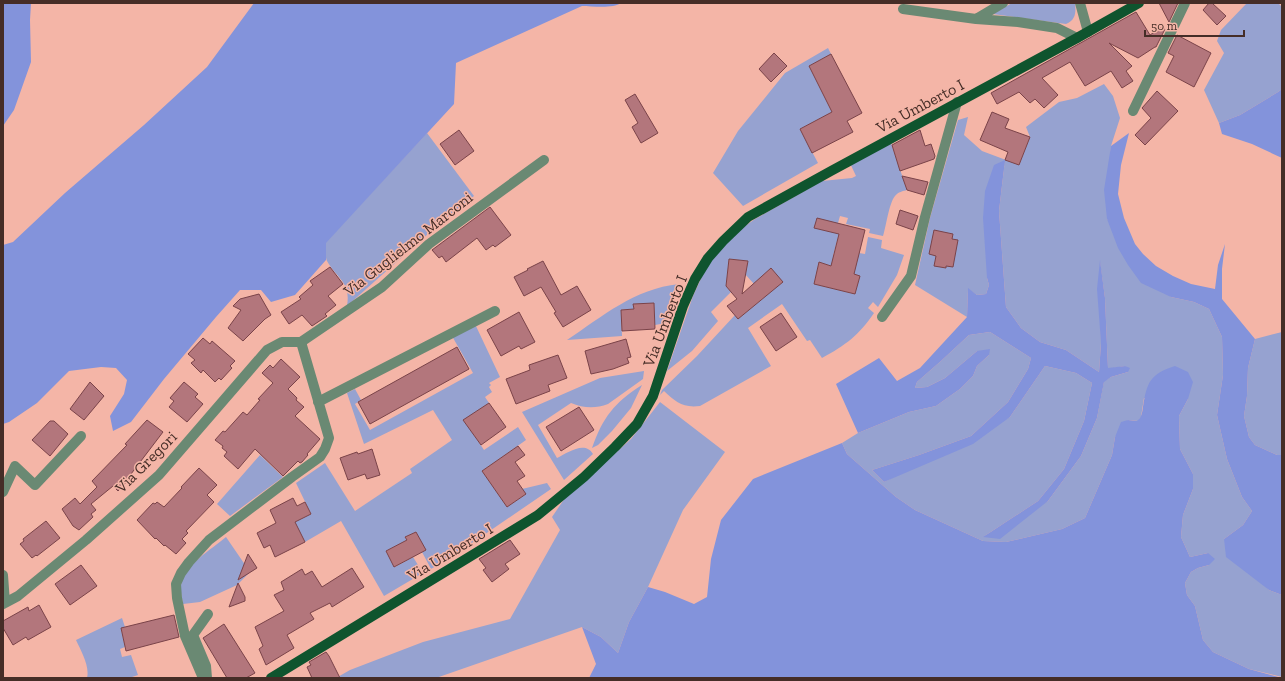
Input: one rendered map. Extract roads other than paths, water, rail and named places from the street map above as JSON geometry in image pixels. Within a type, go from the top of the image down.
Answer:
[{"type":"main road","name":"Via Umberto I","points":[[271,678],[538,515],[563,495],[615,447],[637,424],[653,396],[683,306],[695,279],[708,258],[748,217],[1139,3]]},
{"type":"street","points":[[976,19],[1003,3]]},
{"type":"street","points":[[1080,3],[1088,32]]},
{"type":"street","points":[[1133,111],[1185,3]]},
{"type":"street","points":[[903,9],[1057,28],[1077,38]]},
{"type":"street","points":[[882,317],[910,276],[957,102]]},
{"type":"street","name":"Via Guglielmo Marconi","points":[[301,342],[382,288],[429,244],[544,160]]},
{"type":"street","points":[[318,402],[494,312]]},
{"type":"street","name":"Via Gregori","points":[[3,575],[4,604],[18,596],[86,540],[159,475],[267,350],[282,342],[301,342]]},
{"type":"street","points":[[203,678],[185,636],[177,598],[176,584],[181,572],[209,540],[320,457],[329,438],[301,342]]},
{"type":"street","points":[[3,492],[15,466],[35,485],[81,436]]},
{"type":"street","points":[[207,678],[206,666],[193,634],[208,614]]}]
